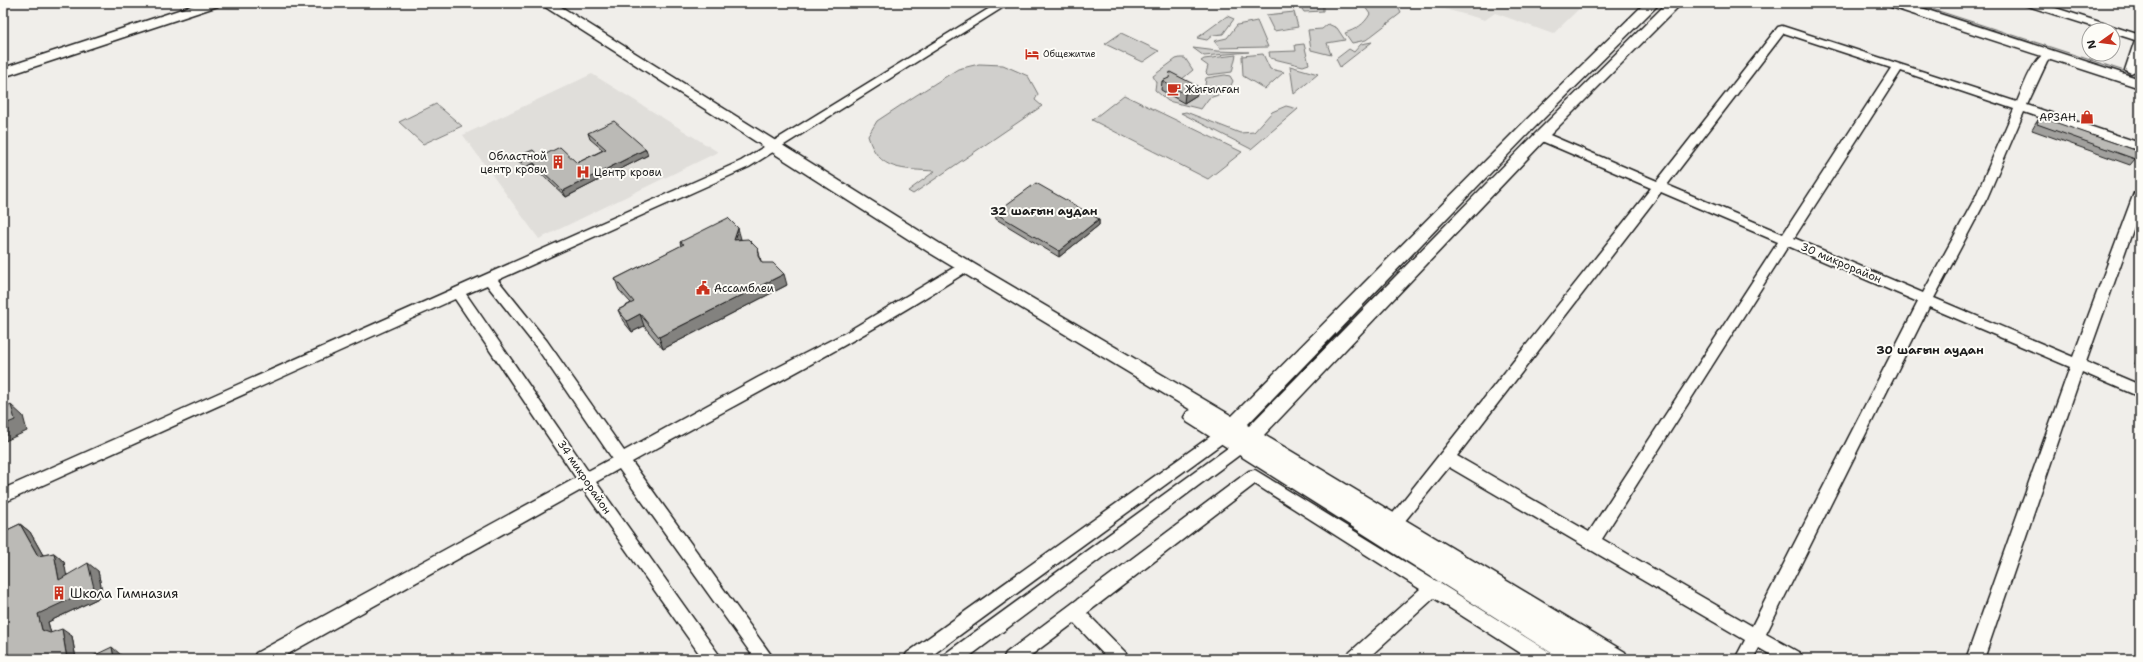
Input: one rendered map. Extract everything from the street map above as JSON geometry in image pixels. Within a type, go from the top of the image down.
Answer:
[{"type":"main road","points":[[3,68],[200,3]]},
{"type":"main road","points":[[3,73],[213,3]]},
{"type":"main road","points":[[538,3],[958,271],[1229,431]]},
{"type":"main road","points":[[546,3],[770,151],[955,260],[1246,442],[1394,522],[1617,659]]},
{"type":"main road","points":[[1229,431],[1525,129],[1653,3]]},
{"type":"main road","points":[[1246,442],[1541,136],[1675,3]]},
{"type":"main road","points":[[1893,3],[2140,84]]},
{"type":"main road","points":[[1923,3],[2136,71]]},
{"type":"main road","points":[[1246,442],[1301,494],[1581,659]]},
{"type":"street","points":[[770,151],[1005,3]]},
{"type":"street","points":[[3,496],[490,279],[770,151],[1017,3]]},
{"type":"street","points":[[2029,3],[2140,38]]},
{"type":"street","points":[[1394,522],[1447,458],[1782,29],[2140,147]]},
{"type":"street","points":[[2136,71],[2140,41]]},
{"type":"street","points":[[1744,659],[1754,636],[1926,300],[1981,198],[2042,60],[2050,54]]},
{"type":"street","points":[[1591,542],[1784,239],[1898,66]]},
{"type":"street","name":"30 микрорайон","points":[[1541,136],[2140,391]]},
{"type":"street","points":[[1975,659],[2078,364],[2140,194]]},
{"type":"street","points":[[262,659],[888,315],[958,271]]},
{"type":"street","points":[[490,279],[513,305],[558,366],[622,460],[765,659]]},
{"type":"street","name":"34 микрорайон","points":[[458,293],[586,480],[713,659]]},
{"type":"street","points":[[913,659],[1229,431]]},
{"type":"street","points":[[952,659],[1246,442]]},
{"type":"street","points":[[1447,458],[1525,501],[1591,542],[1794,659]]},
{"type":"street","points":[[1012,659],[1255,476],[1301,494],[1434,587],[1544,659]]},
{"type":"street","points":[[1355,659],[1434,587]]},
{"type":"street","points":[[1075,612],[1120,659]]},
{"type":"shaded area","points":[[1298,3],[1323,3],[1323,11],[1304,12]]},
{"type":"shaded area","points":[[1362,3],[1396,3],[1401,13],[1366,40],[1352,43],[1345,33],[1359,26],[1370,14]]},
{"type":"shaded area","points":[[1423,3],[1585,3],[1553,34],[1495,13],[1485,20]]},
{"type":"shaded area","points":[[1903,3],[1914,3],[2081,57],[2081,61]]},
{"type":"shaded area","points":[[1294,12],[1298,27],[1274,31],[1266,15]]},
{"type":"shaded area","points":[[1227,16],[1234,19],[1223,34],[1213,35],[1207,40],[1197,38]]},
{"type":"shaded area","points":[[1257,21],[1268,47],[1220,48],[1214,41],[1227,38],[1237,25]]},
{"type":"shaded area","points":[[1328,24],[1337,28],[1345,40],[1327,43],[1331,55],[1311,50],[1308,30],[1322,29]]},
{"type":"shaded area","points":[[1121,33],[1159,51],[1143,62],[1105,44]]},
{"type":"shaded area","points":[[1372,42],[1340,67],[1336,59],[1349,49],[1354,52],[1361,44]]},
{"type":"shaded area","points":[[1304,44],[1309,64],[1303,66],[1270,58],[1269,52],[1296,51],[1295,45]]},
{"type":"shaded area","points":[[1193,48],[1217,51],[1249,52],[1204,56]]},
{"type":"shaded area","points":[[1263,54],[1270,69],[1284,72],[1265,89],[1243,76],[1242,56]]},
{"type":"shaded area","points":[[1236,55],[1232,72],[1208,75],[1206,73],[1208,66],[1201,61],[1204,59]]},
{"type":"shaded area","points":[[1185,58],[1193,70],[1176,84],[1196,93],[1205,86],[1206,78],[1225,75],[1230,76],[1233,81],[1228,92],[1209,98],[1201,109],[1168,101],[1155,90],[1156,82],[1153,76],[1176,59]]},
{"type":"shaded area","points":[[2085,62],[2097,62],[2140,76],[2140,80]]},
{"type":"shaded area","points":[[979,64],[1003,65],[1028,76],[1038,94],[1035,100],[1042,106],[913,194],[908,191],[935,171],[903,169],[885,162],[872,148],[868,136],[877,121],[915,96],[958,69]]},
{"type":"shaded area","points":[[1290,66],[1318,74],[1294,94]]},
{"type":"shaded area","name":"Центр крови","points":[[592,74],[718,152],[539,239],[463,135]]},
{"type":"shaded area","points":[[1124,95],[1242,152],[1208,179],[1092,120]]},
{"type":"shaded area","points":[[436,104],[462,126],[423,144],[399,122]]},
{"type":"shaded area","points":[[1286,106],[1298,109],[1251,149],[1181,113],[1186,112],[1240,133],[1254,132],[1272,112]]},
{"type":"building","points":[[1170,72],[1197,86],[1185,94],[1162,81],[1169,78]]},
{"type":"building","points":[[2040,117],[2138,151],[2135,159],[2037,124]]},
{"type":"building","name":"Областной центр крови","points":[[614,121],[646,149],[563,191],[534,163],[526,167],[516,157],[533,150],[540,157],[560,147],[577,163],[606,149],[588,133]]},
{"type":"building","points":[[1036,183],[1099,219],[1059,251],[995,213]]},
{"type":"building","name":"Ассамблеи","points":[[728,218],[738,228],[734,240],[748,239],[758,249],[758,256],[762,263],[773,263],[784,274],[659,337],[640,314],[627,321],[618,310],[634,302],[615,279],[684,244],[680,242]]},
{"type":"building","points":[[11,405],[15,420],[3,425],[3,409]]},
{"type":"building","name":"Школа Гимназия","points":[[20,524],[38,556],[54,553],[59,580],[88,563],[94,588],[38,614],[42,630],[50,633],[62,629],[67,659],[3,659],[3,609],[7,607],[3,581],[3,532]]},
{"type":"building","points":[[112,647],[114,659],[87,659]]},
{"type":"place","name":"Общежитие","points":[[1032,54]]},
{"type":"place","name":"Жығылған","points":[[1174,89]]},
{"type":"place","name":"АРЗАН","points":[[2087,117]]},
{"type":"place","name":"Областной центр крови","points":[[558,162]]},
{"type":"place","name":"Центр крови","points":[[583,172]]},
{"type":"place","name":"Ассамблеи","points":[[703,288]]},
{"type":"place","name":"Школа Гимназия","points":[[59,593]]},
{"type":"district","name":"32 шағын аудан","points":[[1044,211]]},
{"type":"district","name":"30 шағын аудан","points":[[1930,350]]}]
